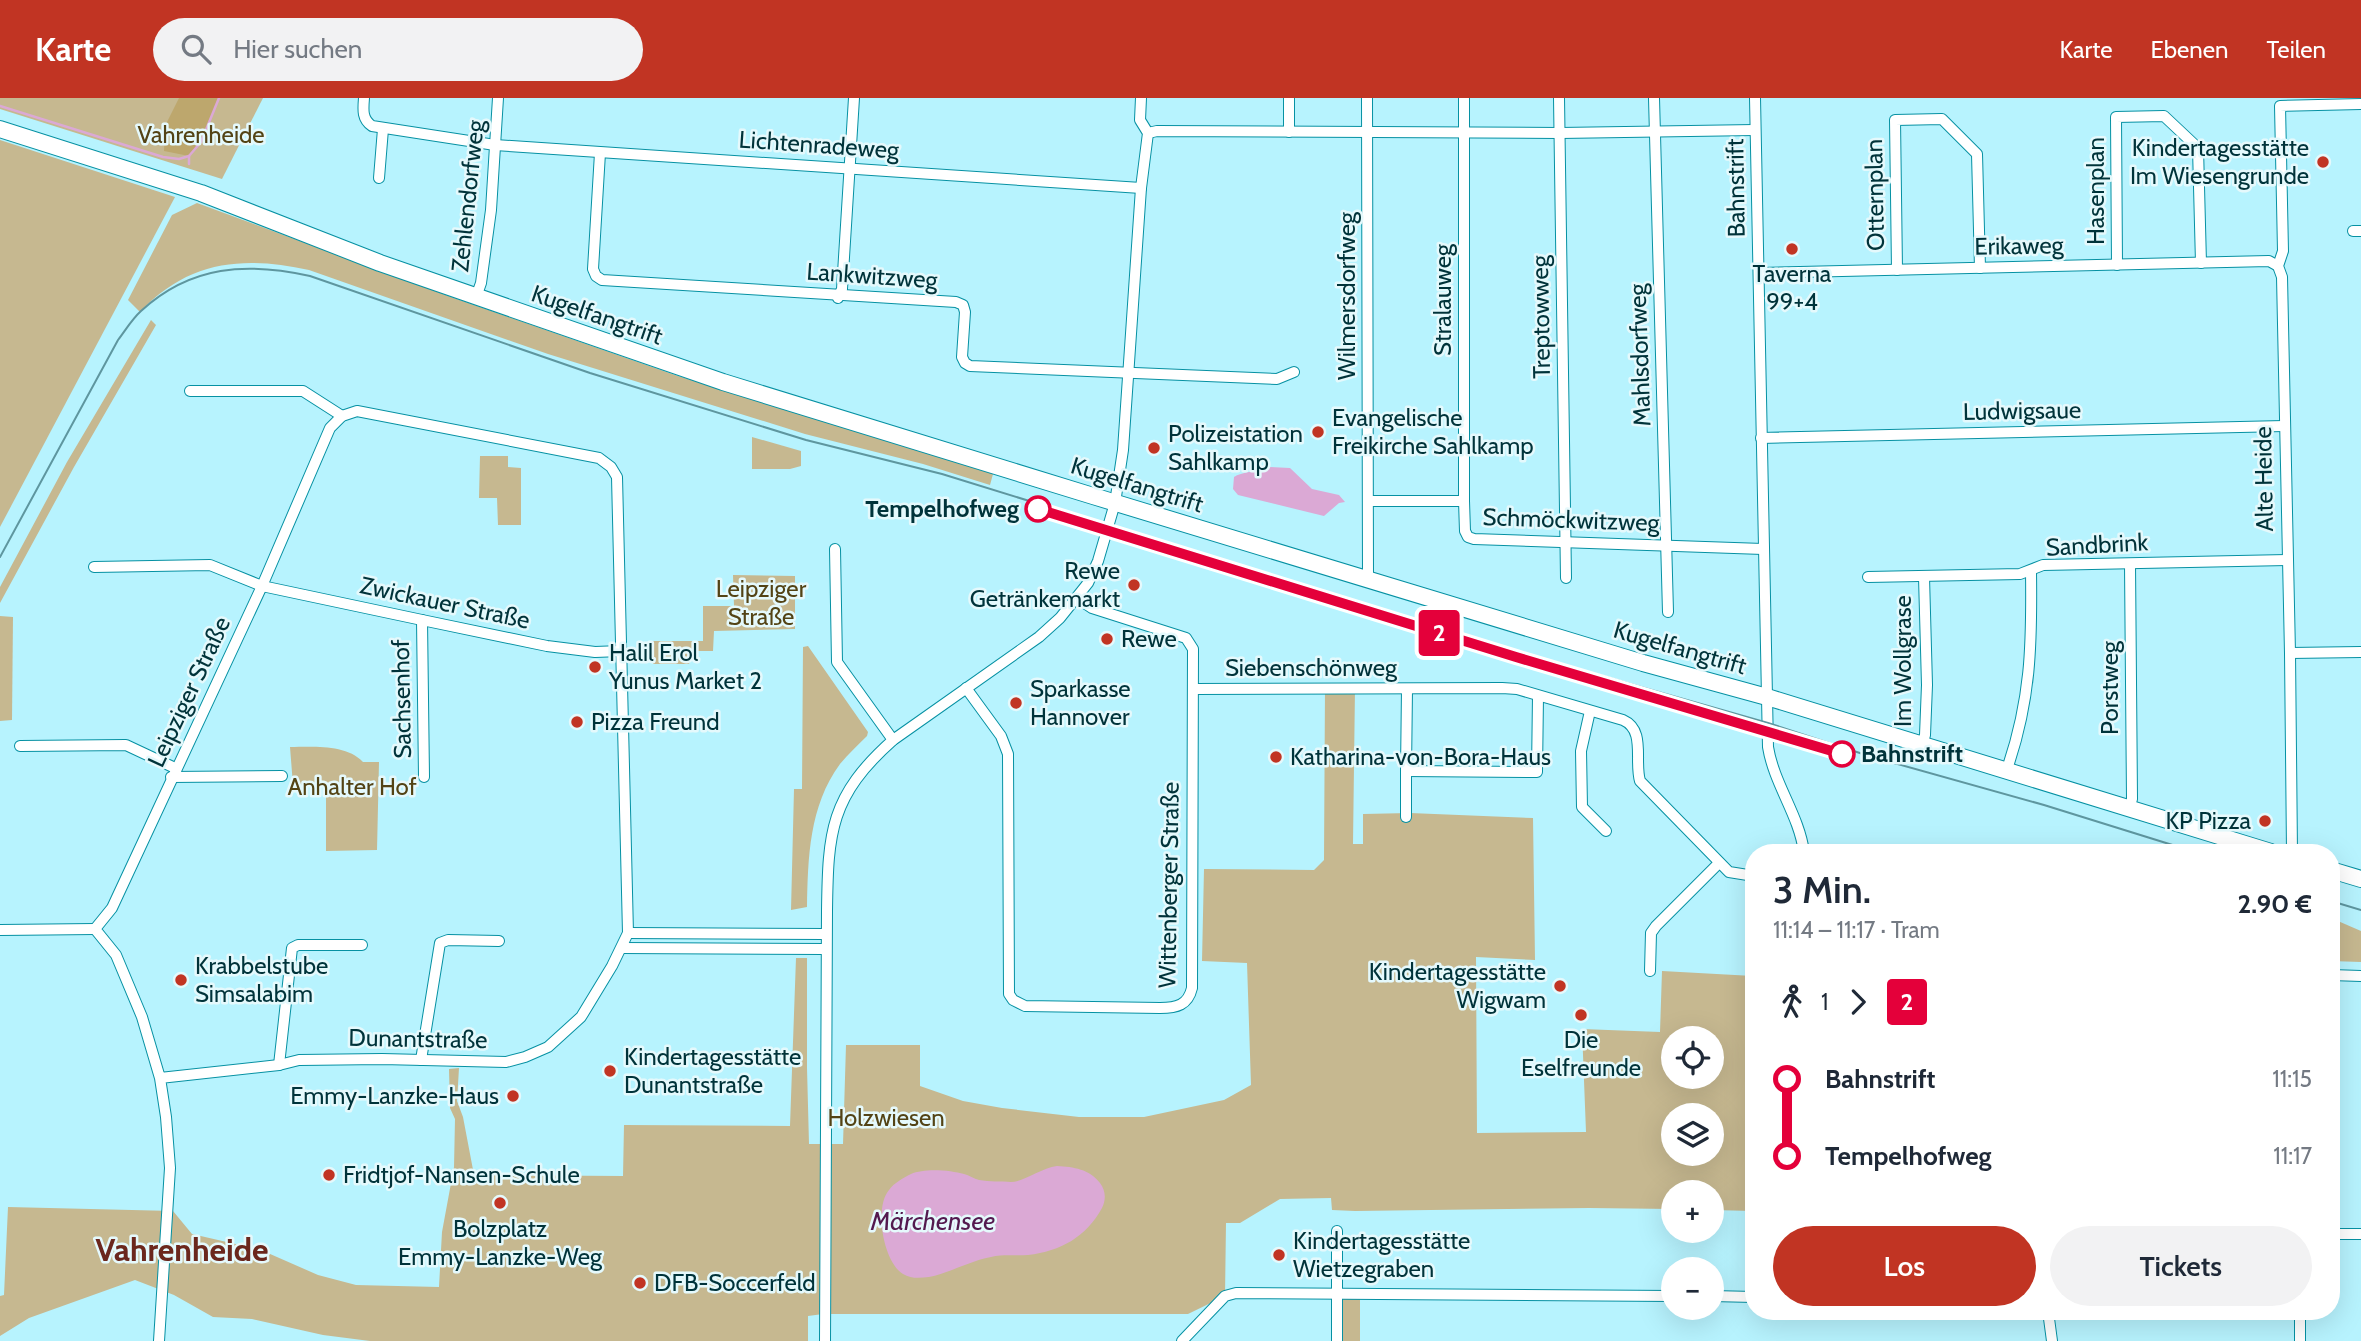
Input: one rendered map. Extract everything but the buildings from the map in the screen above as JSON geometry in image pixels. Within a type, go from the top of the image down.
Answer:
[{"type":"street","points":[[364,98],[363,111],[366,121],[383,129],[379,178]]},
{"type":"street","name":"Zehlendorfweg","points":[[476,297],[481,283],[488,235],[498,98]]},
{"type":"street","points":[[839,296],[842,289],[854,98]]},
{"type":"street","points":[[825,1341],[826,934],[828,852],[837,813],[860,771],[892,740],[1040,637],[1077,598],[1098,561],[1115,503],[1124,450],[1141,188],[1148,133],[1140,120],[1141,98]]},
{"type":"street","points":[[1289,98],[1289,132]]},
{"type":"street","name":"Wilmersdorfweg","points":[[1367,98],[1370,501],[1368,578]]},
{"type":"street","name":"Stralauweg","points":[[1464,98],[1464,501]]},
{"type":"street","name":"Treptowweg","points":[[1559,98],[1566,578]]},
{"type":"street","name":"Mahlsdorfweg","points":[[1654,98],[1668,612]]},
{"type":"street","name":"Bahnstrift","points":[[1755,98],[1763,549],[1770,758],[1803,844]]},
{"type":"street","name":"Alte Heide","points":[[2292,844],[2282,276],[2278,266],[2283,251],[2280,106],[2361,104]]},
{"type":"street","name":"Hasenplan","points":[[2117,265],[2116,117],[2128,116],[2164,116],[2198,148],[2201,263]]},
{"type":"street","name":"Otternplan","points":[[1897,270],[1895,120],[1942,119],[1977,154],[1980,268]]},
{"type":"street","name":"Lichtenradeweg","points":[[383,129],[495,145],[1141,188]]},
{"type":"street","name":"Kugelfangtrift","points":[[0,130],[201,193],[380,263],[723,382],[2244,844]]},
{"type":"street","points":[[1148,133],[1755,130]]},
{"type":"street","name":"Lankwitzweg","points":[[600,153],[593,269],[601,280],[956,302],[963,305],[965,312],[962,357],[964,363],[970,366],[1276,379],[1294,372]]},
{"type":"street","name":"Erikaweg","points":[[1759,273],[2269,261],[2278,266]]},
{"type":"street","points":[[190,391],[303,391],[342,416],[357,411],[599,458],[611,467],[617,477],[628,933],[826,934]]},
{"type":"street","name":"Leipziger Straße","points":[[95,929],[112,908],[262,586],[330,428],[342,416]]},
{"type":"street","name":"Ludwigsaue","points":[[1761,438],[2284,426]]},
{"type":"street","name":"Schmöckwitzweg","points":[[1370,501],[1464,501],[1468,537],[1763,549]]},
{"type":"street","points":[[835,549],[837,662],[892,740]]},
{"type":"street","name":"Sandbrink","points":[[1867,577],[2020,575],[2043,565],[2287,560]]},
{"type":"street","name":"Porstweg","points":[[2129,810],[2132,799],[2130,564]]},
{"type":"street","name":"Zwickauer Straße","points":[[94,567],[210,565],[262,586],[422,620],[547,646],[595,652],[621,651]]},
{"type":"street","points":[[2006,772],[2019,733],[2030,672],[2031,571]]},
{"type":"street","name":"Im Wollgrase","points":[[1922,745],[1927,685],[1924,576]]},
{"type":"street","name":"Wittenberger Straße","points":[[966,688],[1000,736],[1008,754],[1009,994],[1013,1000],[1025,1006],[1181,1006],[1189,998],[1192,988],[1193,649],[1186,638],[1092,608],[1077,598]]},
{"type":"street","name":"Sachsenhof","points":[[422,620],[424,777]]},
{"type":"street","points":[[2290,653],[2361,652]]},
{"type":"street","points":[[1406,817],[1408,688]]},
{"type":"street","name":"Siebenschönweg","points":[[1193,689],[1517,689],[1632,724],[1637,732],[1637,771],[1640,781],[1729,872],[1745,875]]},
{"type":"street","points":[[1406,771],[1537,772],[1538,696]]},
{"type":"street","points":[[1590,711],[1581,751],[1582,807],[1606,831]]},
{"type":"street","points":[[20,746],[126,745],[173,773],[282,776]]},
{"type":"street","points":[[1650,971],[1651,933],[1719,863]]},
{"type":"street","points":[[2340,873],[2361,879]]},
{"type":"street","points":[[0,930],[95,929],[116,955],[142,1017],[160,1078],[170,1168],[159,1341]]},
{"type":"street","name":"Dunantstraße","points":[[160,1078],[279,1065],[299,1060],[506,1062],[548,1048],[580,1017],[622,948],[628,933]]},
{"type":"street","points":[[421,1060],[440,943],[447,940],[499,941]]},
{"type":"street","points":[[279,1065],[292,948],[298,945],[362,945]]},
{"type":"street","points":[[622,948],[826,950]]},
{"type":"street","points":[[2340,975],[2361,976]]},
{"type":"street","points":[[1337,1231],[1337,1341]]},
{"type":"street","points":[[2340,1234],[2361,1234]]},
{"type":"street","points":[[1182,1341],[1225,1296],[1236,1293],[1661,1296]]},
{"type":"street","points":[[1724,1296],[1745,1297]]},
{"type":"street","points":[[2049,1320],[2052,1341]]},
{"type":"street","points":[[2300,1320],[2300,1341]]},
{"type":"green space","name":"Vahrenheide","points":[[0,98],[263,98],[222,179],[0,109]]},
{"type":"green space","points":[[179,98],[219,98],[201,142],[189,156],[164,151],[165,126]]},
{"type":"green space","points":[[0,140],[175,197],[0,527]]},
{"type":"green space","points":[[197,203],[451,297],[678,376],[993,474],[990,485],[923,464],[805,434],[548,354],[309,270],[262,263],[218,266],[178,282],[140,312],[128,300],[172,215]]},
{"type":"green space","points":[[151,320],[156,325],[0,603],[0,587],[67,462]]},
{"type":"green space","points":[[752,437],[801,451],[801,466],[790,469],[752,469]]},
{"type":"green space","points":[[480,456],[508,456],[508,467],[521,468],[521,525],[498,525],[497,498],[479,498]]},
{"type":"green space","name":"Leipziger Straße","points":[[733,575],[795,576],[795,629],[714,631],[713,651],[693,651],[689,664],[653,664],[653,641],[703,641],[703,606],[734,606]]},
{"type":"green space","points":[[0,616],[13,617],[12,720],[0,721]]},
{"type":"green space","points":[[808,646],[868,732],[840,764],[822,797],[812,833],[807,907],[791,910],[794,789],[802,789],[803,647]]},
{"type":"green space","name":"Holzwiesen","points":[[1355,688],[1353,844],[1363,844],[1363,814],[1410,813],[1533,818],[1535,960],[1476,957],[1477,1133],[1586,1132],[1582,1029],[1660,1032],[1662,971],[1745,976],[1745,1211],[1724,1210],[1724,1180],[1661,1180],[1661,1209],[1355,1211],[1332,1210],[1331,1198],[1280,1199],[1240,1223],[1226,1223],[1225,1296],[1188,1314],[823,1314],[808,1316],[808,1341],[370,1341],[323,1335],[252,1319],[213,1317],[174,1295],[135,1280],[29,1318],[0,1336],[0,1296],[4,1295],[8,1207],[173,1211],[192,1234],[261,1250],[318,1275],[356,1285],[439,1287],[442,1232],[454,1167],[455,1119],[450,1108],[449,1069],[459,1068],[457,1101],[463,1117],[474,1175],[623,1176],[624,1125],[790,1126],[796,958],[807,958],[809,1144],[843,1144],[846,1045],[920,1045],[920,1086],[963,1101],[1002,1108],[1079,1117],[1144,1117],[1224,1100],[1251,1085],[1247,963],[1202,961],[1204,869],[1314,870],[1324,860],[1325,689]]},
{"type":"green space","name":"Anhalter Hof","points":[[290,747],[338,749],[363,762],[379,762],[377,850],[326,851],[326,786],[293,785]]},
{"type":"green space","points":[[2340,922],[2361,931],[2361,962],[2340,961]]},
{"type":"green space","points":[[1337,1294],[1360,1294],[1360,1341],[1337,1341]]},
{"type":"water","points":[[1268,467],[1290,468],[1312,489],[1339,495],[1345,502],[1339,503],[1324,516],[1238,495],[1233,489],[1234,477]]},
{"type":"water","name":"Märchensee","points":[[1057,1166],[1075,1168],[1096,1178],[1105,1199],[1096,1218],[1088,1227],[1062,1246],[1028,1255],[991,1257],[926,1277],[903,1274],[890,1258],[883,1234],[884,1198],[896,1183],[905,1177],[916,1172],[937,1170],[983,1181],[1011,1182]]},
{"type":"waterway","points":[[189,164],[189,156],[201,142],[219,98]]},
{"type":"waterway","points":[[0,106],[163,157],[179,159],[189,156]]},
{"type":"tram line","points":[[0,557],[118,340],[138,314],[160,296],[200,276],[242,269],[287,272],[310,276],[590,373],[806,440],[942,474],[1518,652],[1768,723],[1869,756],[2044,805],[2169,844]]},
{"type":"tram line","name":"2","points":[[1038,509],[1516,657],[1842,754]]},
{"type":"tram line","points":[[2340,904],[2361,910]]},
{"type":"place","name":"Kindertagesstätte Im Wiesengrunde","points":[[2323,162]]},
{"type":"place","name":"Taverna 99+4","points":[[1792,249]]},
{"type":"place","name":"Evangelische Freikirche Sahlkamp","points":[[1318,432]]},
{"type":"place","name":"Polizeistation Sahlkamp","points":[[1154,448]]},
{"type":"place","name":"Tempelhofweg","points":[[1038,509]]},
{"type":"place","name":"Rewe Getränkemarkt","points":[[1134,585]]},
{"type":"place","name":"Rewe","points":[[1107,639]]},
{"type":"place","name":"Halil Erol Yunus Market 2","points":[[595,667]]},
{"type":"place","name":"Sparkasse Hannover","points":[[1016,703]]},
{"type":"place","name":"Pizza Freund","points":[[577,722]]},
{"type":"place","name":"Bahnstrift","points":[[1842,754]]},
{"type":"place","name":"Katharina-von-Bora-Haus","points":[[1276,757]]},
{"type":"place","name":"KP Pizza","points":[[2265,821]]},
{"type":"place","name":"Krabbelstube Simsalabim","points":[[181,980]]},
{"type":"place","name":"Kindertagesstätte Wigwam","points":[[1560,986]]},
{"type":"place","name":"Die Eselfreunde","points":[[1581,1015]]},
{"type":"place","name":"Kindertagesstätte Dunantstraße","points":[[610,1071]]},
{"type":"place","name":"Emmy-Lanzke-Haus","points":[[513,1096]]},
{"type":"place","name":"Fridtjof-Nansen-Schule","points":[[329,1175]]},
{"type":"place","name":"Bolzplatz Emmy-Lanzke-Weg","points":[[500,1203]]},
{"type":"place","name":"Kindertagesstätte Wietzegraben","points":[[1279,1255]]},
{"type":"place","name":"DFB-Soccerfeld","points":[[640,1283]]},
{"type":"district","name":"Vahrenheide","points":[[182,1250]]}]
